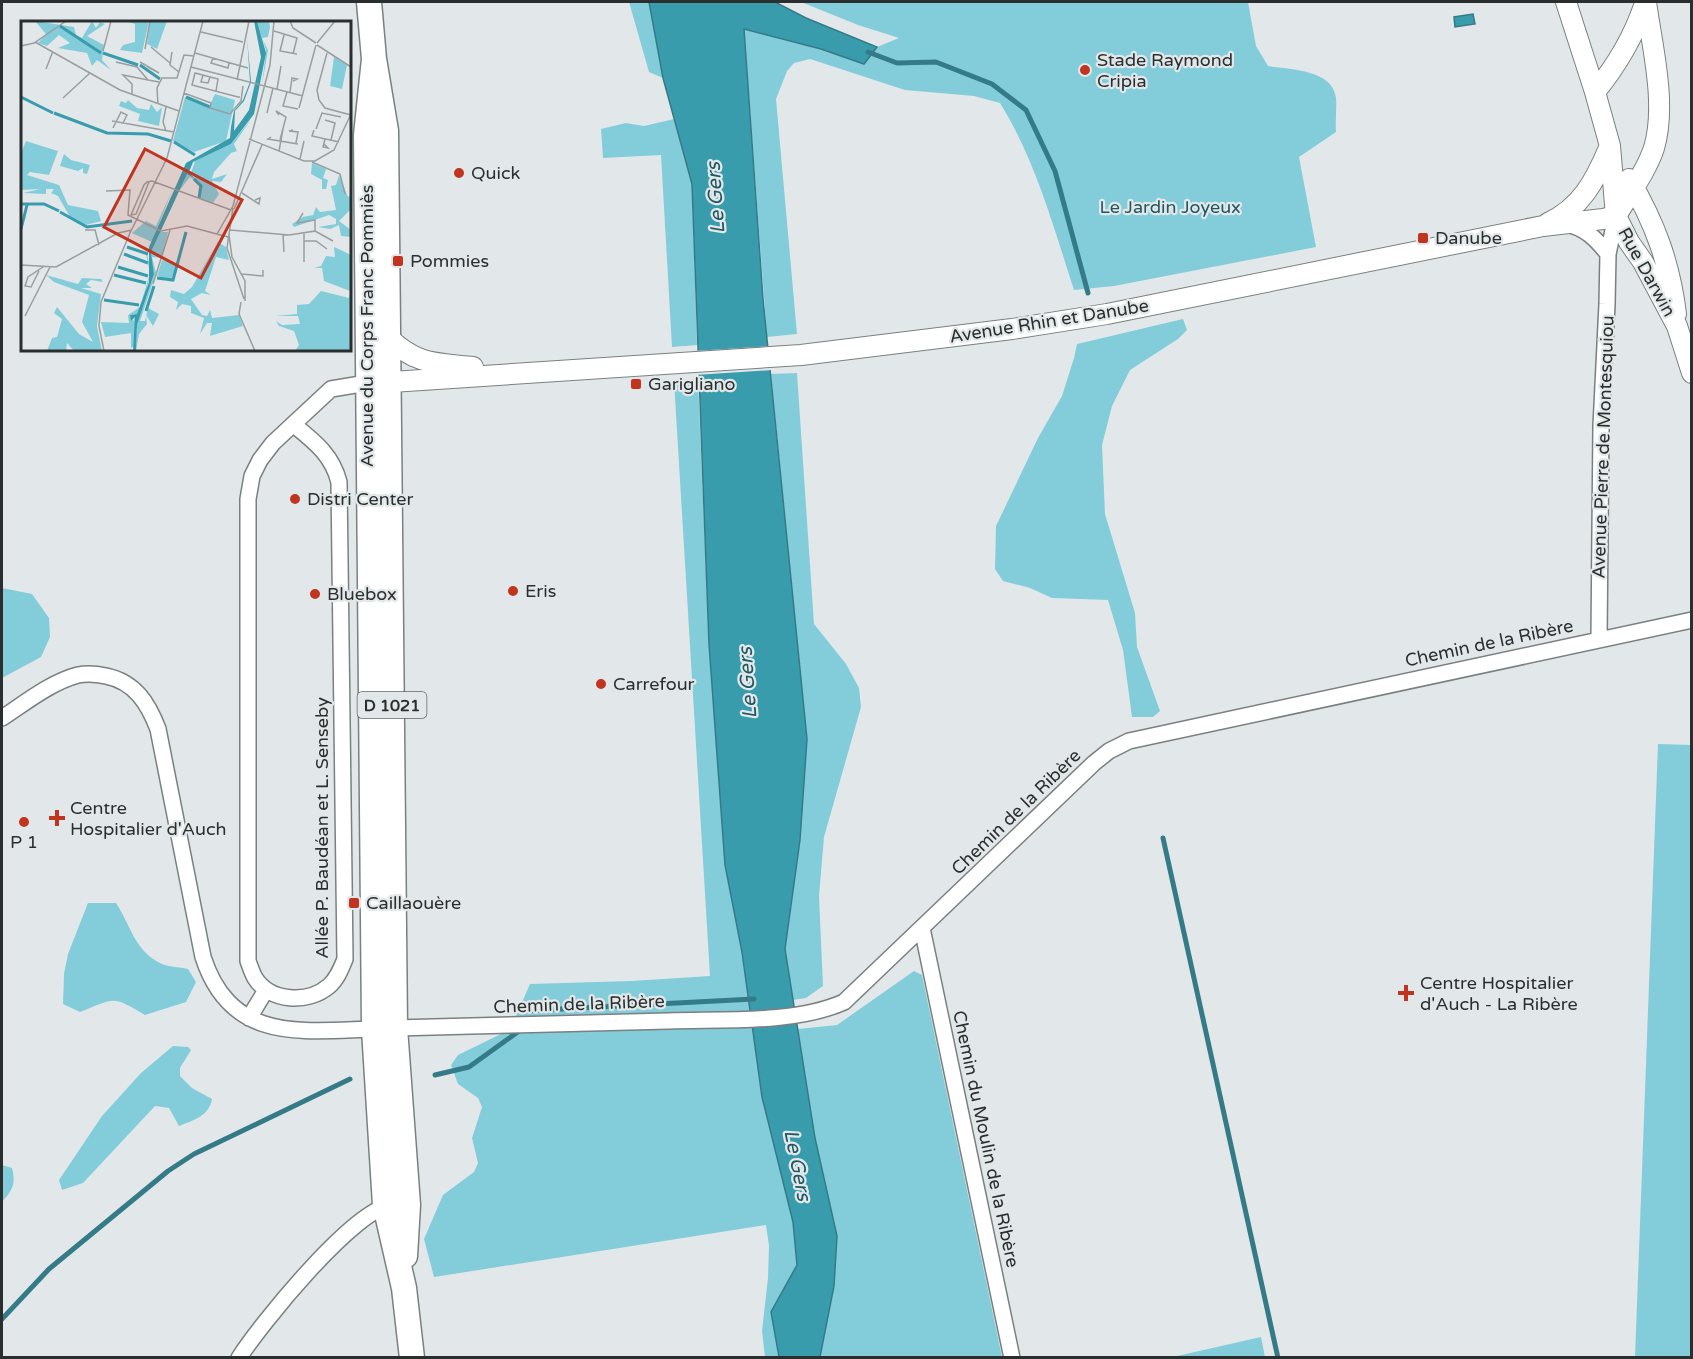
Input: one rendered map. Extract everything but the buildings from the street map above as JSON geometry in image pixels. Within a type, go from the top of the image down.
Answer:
[{"type":"main road","name":"Avenue du Corps Franc Pommiès","points":[[369,2],[374,59],[386,131],[388,337],[378,383]]},
{"type":"main road","name":"Avenue du Corps Franc Pommiès","points":[[374,59],[366,135],[378,383],[384,1029],[397,1205]]},
{"type":"main road","name":"D 1021","points":[[397,1205],[412,1358]]},
{"type":"street","name":"Avenue Pierre de Montesquiou","points":[[1566,2],[1610,146],[1615,207],[1608,254],[1601,426],[1599,639]]},
{"type":"street","name":"Rue Darwin","points":[[1595,92],[1625,50],[1646,2],[1659,119],[1654,147],[1634,187],[1615,207],[1629,242],[1643,262],[1677,326],[1692,373]]},
{"type":"street","name":"Avenue Pierre de Montesquiou","points":[[1610,146],[1634,187]]},
{"type":"street","points":[[1543,226],[1559,218],[1587,193],[1597,177],[1610,146]]},
{"type":"street","name":"Rue Darwin","points":[[1634,187],[1662,247],[1673,289],[1677,326]]},
{"type":"street","name":"Avenue Rhin et Danube","points":[[378,383],[801,355],[1001,331],[1107,314],[1543,226],[1603,219],[1615,207]]},
{"type":"street","points":[[1563,224],[1586,231],[1608,254]]},
{"type":"street","name":"Avenue Rhin et Danube","points":[[388,337],[409,356],[433,363],[529,373]]},
{"type":"street","points":[[249,1018],[266,990],[255,978],[248,961],[248,499],[252,476],[260,460],[273,443],[331,389],[378,383]]},
{"type":"street","name":"Allée P. Baudéan et L. Senseby","points":[[266,990],[290,999],[315,995],[329,986],[339,974],[345,959],[339,482],[329,457],[321,447],[294,425]]},
{"type":"street","name":"Chemin de la Ribère","points":[[2,718],[58,682],[80,675],[96,674],[111,677],[127,684],[141,695],[151,710],[158,729],[208,975],[217,991],[232,1006],[264,1025],[287,1030],[384,1029],[744,1018],[805,1014],[826,1010],[844,1002],[1094,763],[1109,751],[1129,741],[1692,620]]},
{"type":"street","name":"Chemin du Moulin de la Ribère","points":[[921,928],[1012,1358]]},
{"type":"street","points":[[238,1358],[272,1314],[335,1243],[351,1228],[397,1205]]},
{"type":"green space","points":[[629,2],[649,2],[663,78],[649,72]]},
{"type":"green space","name":"Le Jardin Joyeux","points":[[801,2],[1248,2],[1256,46],[1268,66],[1298,70],[1319,76],[1333,88],[1336,98],[1336,132],[1299,157],[1316,247],[1114,286],[1074,290],[1034,171],[1000,103],[974,96],[905,90],[810,59],[794,63],[787,71],[776,99],[797,334],[767,337],[744,29],[821,49],[863,64],[877,47],[899,38],[858,25]]},
{"type":"green space","points":[[674,119],[692,184],[697,345],[672,347],[661,155],[603,158],[601,129],[626,123],[644,126]]},
{"type":"green space","points":[[1183,319],[1187,330],[1178,339],[1130,370],[1112,406],[1102,445],[1105,514],[1135,613],[1137,647],[1160,711],[1153,717],[1132,717],[1123,650],[1108,600],[1052,598],[1030,588],[1003,581],[995,569],[996,526],[1038,438],[1062,396],[1077,344]]},
{"type":"green space","points":[[797,373],[814,624],[846,664],[859,688],[861,707],[824,837],[819,896],[823,986],[806,998],[793,1000],[785,949],[800,840],[807,739],[771,374]]},
{"type":"green space","points":[[698,379],[709,644],[725,865],[742,952],[762,1097],[793,1222],[797,1265],[771,1312],[779,1357],[765,1357],[762,1331],[768,1278],[769,1246],[766,1225],[434,1277],[424,1239],[443,1195],[474,1172],[478,1163],[472,1138],[482,1107],[478,1098],[458,1084],[451,1065],[458,1055],[507,1031],[530,984],[710,976],[674,381]]},
{"type":"green space","points":[[2,588],[32,594],[49,618],[50,637],[41,657],[2,678]]},
{"type":"green space","points":[[1658,744],[1691,745],[1691,1357],[1635,1357]]},
{"type":"green space","points":[[88,903],[116,903],[145,952],[163,964],[188,969],[196,982],[186,1002],[145,1015],[126,1004],[113,1001],[80,1012],[63,1004],[64,974],[68,954]]},
{"type":"green space","points":[[914,971],[922,975],[1002,1357],[820,1357],[834,1286],[837,1236],[815,1138],[798,1029],[837,1025]]},
{"type":"green space","points":[[173,1046],[188,1047],[191,1050],[180,1068],[180,1076],[192,1088],[212,1099],[208,1110],[200,1117],[179,1126],[169,1108],[155,1106],[83,1183],[62,1190],[59,1180],[102,1116],[141,1073]]},
{"type":"green space","points":[[2,1165],[12,1168],[14,1178],[9,1194],[2,1202]]},
{"type":"green space","points":[[1261,1337],[1265,1357],[1168,1357],[1177,1356]]},
{"type":"water","name":"Le Gers","points":[[649,2],[775,2],[806,18],[877,47],[864,64],[821,49],[744,29],[763,299],[807,739],[800,840],[785,949],[815,1138],[837,1236],[834,1286],[820,1357],[779,1357],[771,1312],[797,1265],[793,1222],[762,1097],[742,952],[725,865],[709,644],[692,184],[663,78]]},
{"type":"water","points":[[1473,14],[1475,24],[1455,27],[1454,17]]},
{"type":"pier","points":[[771,346],[773,370],[695,375],[694,351]]},
{"type":"waterway","points":[[868,52],[897,63],[936,62],[992,84],[1026,110],[1055,171],[1088,293]]},
{"type":"waterway","points":[[1163,838],[1278,1358]]},
{"type":"waterway","points":[[522,1011],[754,999]]},
{"type":"waterway","points":[[435,1075],[469,1067],[519,1031]]},
{"type":"waterway","points":[[2,1319],[49,1269],[168,1171],[194,1154],[350,1079]]},
{"type":"place","name":"Stade Raymond Cripia","points":[[1085,70]]},
{"type":"place","name":"Quick","points":[[459,173]]},
{"type":"place","name":"Danube","points":[[1423,238]]},
{"type":"place","name":"Pommies","points":[[398,261]]},
{"type":"place","name":"Garigliano","points":[[636,384]]},
{"type":"place","name":"Distri Center","points":[[295,499]]},
{"type":"place","name":"Eris","points":[[513,591]]},
{"type":"place","name":"Bluebox","points":[[315,594]]},
{"type":"place","name":"Carrefour","points":[[601,684]]},
{"type":"place","name":"Centre Hospitalier d'Auch","points":[[57,818]]},
{"type":"place","name":"P 1","points":[[24,822]]},
{"type":"place","name":"Caillaouère","points":[[354,903]]},
{"type":"place","name":"Centre Hospitalier d'Auch - La Ribère","points":[[1406,993]]}]
